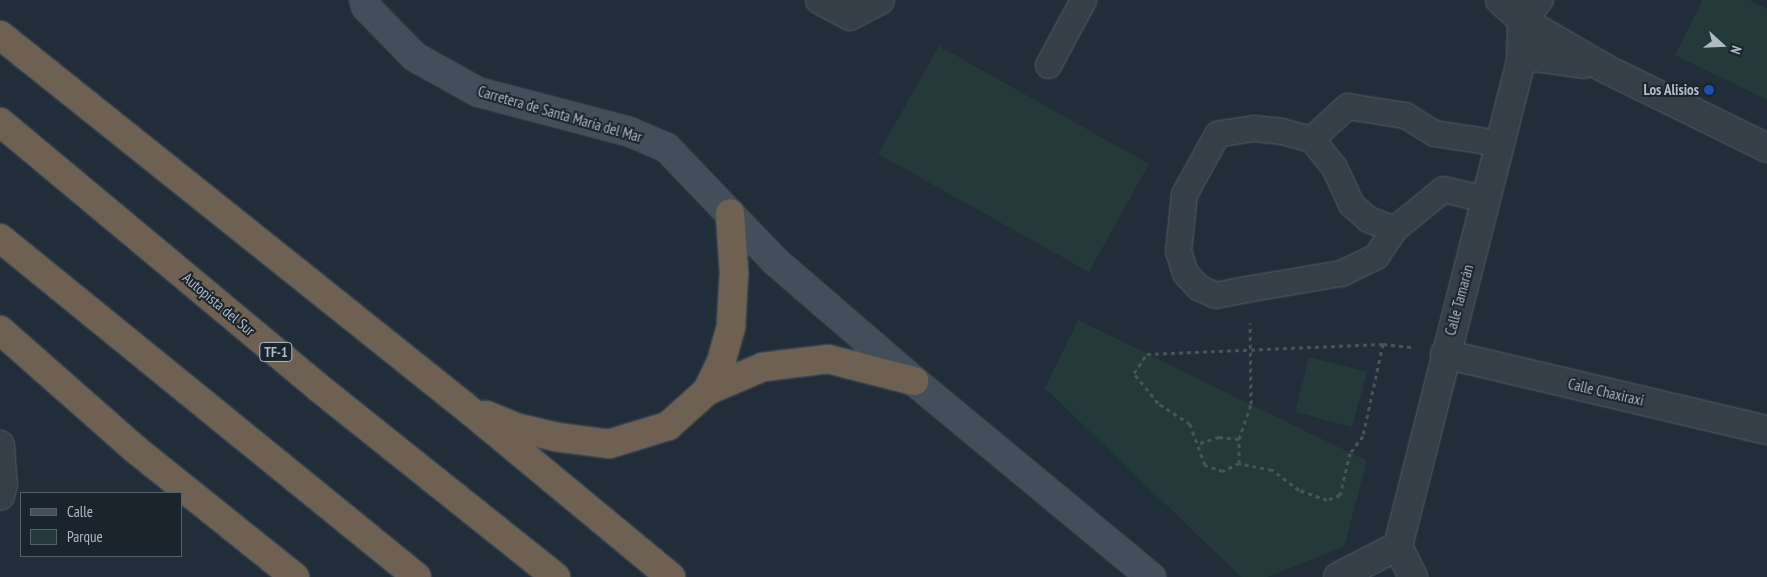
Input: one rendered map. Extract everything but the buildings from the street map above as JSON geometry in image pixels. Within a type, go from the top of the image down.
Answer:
[{"type":"highway","points":[[0,35],[463,406],[671,577]]},
{"type":"highway","name":"Autopista del Sur","points":[[0,122],[319,388],[556,577]]},
{"type":"highway","points":[[707,391],[721,362],[731,326],[734,272],[730,214]]},
{"type":"highway","points":[[0,238],[417,577]]},
{"type":"highway","points":[[0,330],[135,449],[295,577]]},
{"type":"highway","points":[[463,406],[515,427],[556,437],[609,444],[668,426],[707,391],[763,367],[828,359],[914,381]]},
{"type":"main road","name":"Carretera de Santa María del Mar","points":[[364,0],[366,7],[415,57],[478,92],[630,132],[667,148],[775,261],[914,381],[1151,577]]},
{"type":"street","points":[[820,0],[850,16],[880,0]]},
{"type":"street","points":[[1500,0],[1531,10],[1608,70],[1767,148]]},
{"type":"street","name":"Calle Tamarán","points":[[1398,546],[1445,354],[1521,61],[1531,10]]},
{"type":"street","points":[[1521,61],[1534,56],[1557,58],[1608,70]]},
{"type":"street","name":"Calle Chaxiraxi","points":[[1445,354],[1767,430]]},
{"type":"street","points":[[0,445],[3,484],[0,496]]},
{"type":"street","points":[[1338,577],[1398,546],[1413,577]]},
{"type":"lane","points":[[1048,65],[1083,0]]},
{"type":"lane","points":[[1311,140],[1347,106],[1405,114],[1434,133],[1500,143]]},
{"type":"lane","points":[[1394,229],[1368,219],[1352,204],[1334,167],[1311,140],[1282,131],[1253,128],[1217,134],[1184,194],[1178,251],[1185,273],[1198,287],[1214,295],[1246,290],[1341,272],[1376,256],[1394,229],[1443,189],[1486,199]]},
{"type":"path","points":[[1239,463],[1239,439],[1251,404],[1252,349],[1246,290]]},
{"type":"path","points":[[1383,344],[1363,436],[1350,453],[1340,495],[1327,500],[1299,490],[1272,470],[1239,463],[1223,471],[1205,465],[1200,443],[1190,424],[1158,403],[1134,372],[1148,354],[1396,343],[1445,354]]},
{"type":"path","points":[[1200,443],[1219,437],[1239,439]]},
{"type":"green space","points":[[1703,0],[1749,0],[1767,9],[1767,100],[1675,55]]},
{"type":"green space","points":[[939,46],[1149,164],[1089,272],[878,154]]},
{"type":"green space","points":[[1078,320],[1367,461],[1344,547],[1267,577],[1241,577],[1045,388]]},
{"type":"green space","points":[[1309,357],[1367,372],[1352,427],[1295,412]]},
{"type":"place","name":"Los Alisios","points":[[1709,90]]}]
